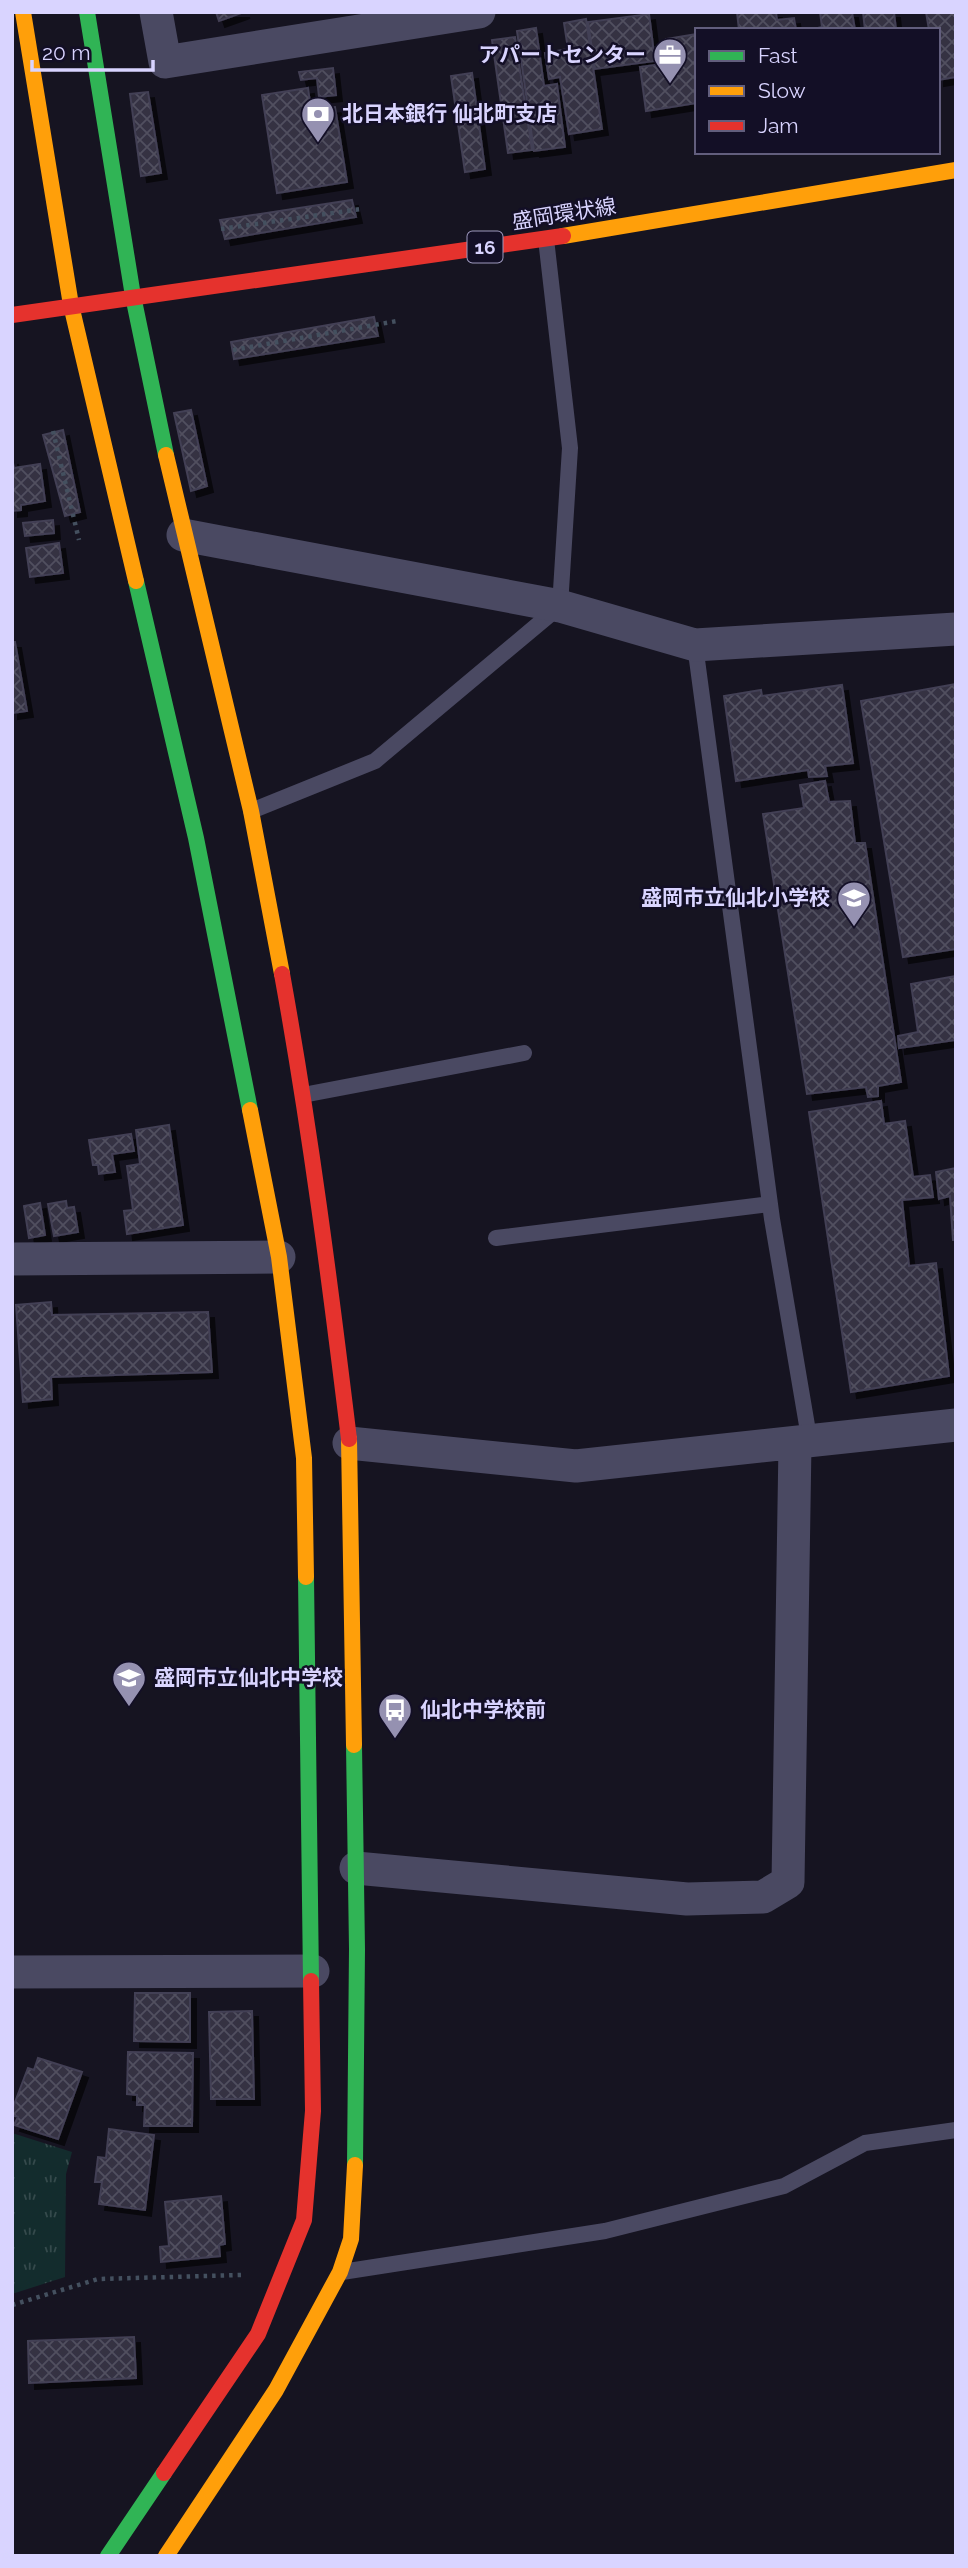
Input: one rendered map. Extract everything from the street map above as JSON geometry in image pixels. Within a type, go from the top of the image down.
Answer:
[{"type":"street","points":[[23,12],[71,305],[196,838],[279,1257],[304,1458],[313,1970],[313,2111],[304,2220],[258,2334],[108,2556]]},
{"type":"street","points":[[87,12],[133,296],[183,535],[251,810],[303,1095],[327,1253],[349,1443],[356,1868],[355,2199],[351,2239],[340,2272],[276,2390],[166,2556]]},
{"type":"street","points":[[156,12],[165,62],[479,12]]},
{"type":"street","name":"盛岡環状線","points":[[12,315],[546,239],[956,170]]},
{"type":"street","points":[[183,535],[560,606],[695,645],[956,629]]},
{"type":"street","points":[[12,1259],[279,1257]]},
{"type":"street","points":[[349,1443],[576,1466],[956,1424]]},
{"type":"street","points":[[356,1868],[687,1899],[763,1897],[788,1882],[803,1443]]},
{"type":"street","points":[[12,1972],[313,1970]]},
{"type":"lane","points":[[251,810],[375,761],[560,606],[570,448],[546,239]]},
{"type":"lane","points":[[695,645],[803,1443]]},
{"type":"lane","points":[[303,1095],[524,1053]]},
{"type":"lane","points":[[496,1238],[770,1204]]},
{"type":"lane","points":[[340,2272],[606,2231],[785,2186],[865,2143],[956,2130]]},
{"type":"path","points":[[220,229],[361,209]]},
{"type":"path","points":[[233,351],[397,321]]},
{"type":"path","points":[[53,431],[79,540]]},
{"type":"path","points":[[12,2305],[98,2279],[245,2275]]},
{"type":"green space","points":[[12,2133],[72,2152],[66,2174],[65,2277],[12,2294]]},
{"type":"building","points":[[216,12],[244,12],[219,21]]},
{"type":"building","points":[[737,12],[776,12],[777,20],[794,18],[796,28],[739,28]]},
{"type":"building","points":[[820,12],[852,12],[855,28],[818,28],[822,27]]},
{"type":"building","points":[[863,12],[894,12],[896,28],[865,28]]},
{"type":"building","points":[[926,12],[956,12],[956,77],[940,80],[940,28],[929,28]]},
{"type":"building","points":[[649,14],[655,61],[595,69],[588,22]]},
{"type":"building","points":[[586,19],[602,129],[569,134],[560,77],[549,79],[545,53],[568,49],[564,23]]},
{"type":"building","points":[[536,28],[544,86],[557,84],[565,147],[534,151],[517,31]]},
{"type":"building","name":"アパートセンター","points":[[695,34],[695,103],[646,111],[640,67],[670,63],[666,39]]},
{"type":"building","points":[[515,37],[532,150],[508,153],[492,40]]},
{"type":"building","points":[[333,68],[336,95],[319,97],[317,78],[301,80],[299,72]]},
{"type":"building","points":[[472,73],[485,169],[465,172],[451,76]]},
{"type":"building","points":[[308,88],[311,110],[335,107],[347,182],[277,193],[262,95]]},
{"type":"building","points":[[148,92],[161,173],[141,176],[130,94]]},
{"type":"building","points":[[352,200],[356,217],[225,239],[220,220]]},
{"type":"building","points":[[374,317],[378,336],[234,359],[231,342]]},
{"type":"building","points":[[191,410],[207,486],[191,491],[174,413]]},
{"type":"building","points":[[63,430],[80,512],[65,516],[43,435]]},
{"type":"building","points":[[12,458],[14,468],[40,464],[45,501],[21,505],[21,510],[12,511]]},
{"type":"building","points":[[53,520],[54,533],[25,536],[23,523]]},
{"type":"building","points":[[59,543],[63,573],[30,577],[26,548]]},
{"type":"building","points":[[12,642],[15,642],[27,711],[12,713]]},
{"type":"building","points":[[956,684],[956,949],[903,957],[861,701]]},
{"type":"building","points":[[842,685],[853,763],[825,766],[827,776],[809,777],[808,770],[736,781],[724,696],[761,690],[762,696]]},
{"type":"building","points":[[825,781],[829,802],[850,801],[855,843],[865,843],[901,1082],[878,1086],[878,1096],[868,1097],[866,1087],[807,1094],[763,814],[804,808],[800,785]]},
{"type":"building","points":[[956,976],[956,1040],[899,1048],[898,1036],[918,1032],[911,984]]},
{"type":"building","points":[[881,1101],[884,1124],[905,1121],[913,1177],[930,1175],[933,1197],[902,1200],[909,1266],[936,1263],[949,1376],[851,1392],[809,1112]]},
{"type":"building","points":[[169,1125],[183,1225],[127,1234],[124,1211],[133,1210],[127,1166],[140,1164],[136,1130]]},
{"type":"building","points":[[131,1134],[134,1151],[112,1154],[115,1172],[99,1174],[98,1165],[93,1165],[89,1140]]},
{"type":"building","points":[[956,1168],[956,1240],[953,1240],[950,1196],[939,1199],[936,1172]]},
{"type":"building","points":[[66,1201],[67,1208],[74,1207],[78,1232],[54,1236],[48,1204]]},
{"type":"building","points":[[40,1203],[45,1235],[29,1238],[24,1206]]},
{"type":"building","points":[[51,1302],[52,1315],[208,1312],[212,1372],[51,1377],[52,1399],[23,1402],[16,1305]]},
{"type":"building","points":[[135,1993],[190,1993],[190,2042],[134,2041]]},
{"type":"building","points":[[252,2011],[254,2099],[211,2099],[209,2012]]},
{"type":"building","points":[[128,2052],[193,2053],[192,2126],[144,2126],[145,2105],[137,2105],[137,2095],[127,2094]]},
{"type":"building","points":[[38,2058],[82,2072],[58,2139],[14,2125],[18,2117],[12,2115],[12,2110],[28,2068],[34,2070]]},
{"type":"building","points":[[109,2129],[154,2135],[145,2210],[99,2204],[102,2182],[95,2182],[98,2157],[106,2158]]},
{"type":"building","points":[[221,2196],[225,2244],[219,2245],[220,2256],[161,2262],[160,2247],[169,2246],[165,2202]]},
{"type":"building","points":[[134,2337],[136,2378],[29,2383],[28,2341]]},
{"type":"traffic: fast","points":[[87,12],[133,296],[166,455]]},
{"type":"traffic: fast","points":[[136,581],[196,838],[250,1110]]},
{"type":"traffic: fast","points":[[306,1577],[311,1981]]},
{"type":"traffic: fast","points":[[354,1745],[357,1949],[355,2165]]},
{"type":"traffic: fast","points":[[108,2556],[164,2473]]},
{"type":"traffic: slow","points":[[23,12],[71,305],[136,581]]},
{"type":"traffic: slow","points":[[563,236],[956,170]]},
{"type":"traffic: slow","points":[[166,455],[251,811],[282,974]]},
{"type":"traffic: slow","points":[[250,1110],[279,1257],[304,1458],[306,1577]]},
{"type":"traffic: slow","points":[[349,1439],[354,1745]]},
{"type":"traffic: slow","points":[[166,2556],[276,2390],[340,2272],[351,2239],[355,2165]]},
{"type":"traffic: jam","points":[[12,315],[563,236]]},
{"type":"traffic: jam","points":[[282,974],[319,1206],[349,1439]]},
{"type":"traffic: jam","points":[[164,2473],[258,2334],[304,2220],[313,2111],[311,1981]]},
{"type":"place","name":"アパートセンター","points":[[670,85]]},
{"type":"place","name":"北日本銀行 仙北町支店","points":[[318,144]]},
{"type":"place","name":"盛岡市立仙北小学校","points":[[854,928]]},
{"type":"place","name":"盛岡市立仙北中学校","points":[[129,1708]]},
{"type":"place","name":"仙北中学校前","points":[[395,1740]]}]
